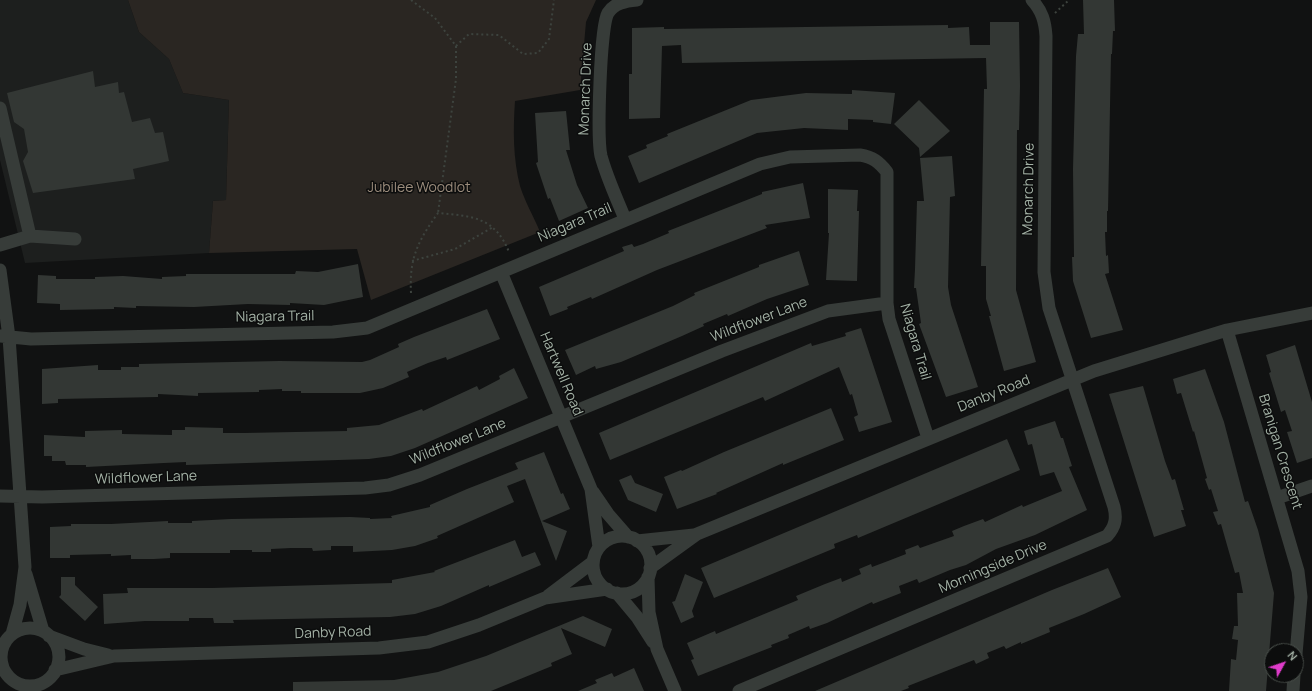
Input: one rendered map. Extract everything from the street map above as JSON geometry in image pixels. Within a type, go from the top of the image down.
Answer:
[{"type":"street","name":"Monarch Drive","points":[[625,219],[601,155],[598,112],[605,18],[615,5],[625,1],[637,0]]},
{"type":"street","name":"Monarch Drive","points":[[1032,0],[1039,8],[1045,21],[1044,272],[1049,308],[1073,379]]},
{"type":"street","points":[[0,108],[30,236]]},
{"type":"street","name":"Niagara Trail","points":[[4,337],[31,339],[333,332],[367,328],[625,219],[760,164],[790,156],[869,156],[879,162],[887,172],[887,303],[889,320],[928,438]]},
{"type":"street","points":[[0,245],[30,236],[75,239]]},
{"type":"street","points":[[0,270],[4,337],[25,567],[20,605],[6,640],[1,658],[10,679],[30,685],[45,686],[55,670],[58,656],[54,642],[46,634],[27,628],[6,640]]},
{"type":"street","name":"Hartwell Road","points":[[501,272],[591,489],[608,514],[633,539]]},
{"type":"street","name":"Wildflower Lane","points":[[0,496],[378,487],[420,475],[722,351],[828,311],[887,303]]},
{"type":"street","name":"Danby Road","points":[[649,573],[697,534],[1073,379],[1155,351],[1227,330],[1312,313]]},
{"type":"street","name":"Branigan Crescent","points":[[1227,330],[1299,577],[1301,597],[1297,643]]},
{"type":"street","name":"Morningside Drive","points":[[738,691],[1107,536],[1112,530],[1116,521],[1114,507],[1073,379]]},
{"type":"street","points":[[1277,498],[1312,486]]},
{"type":"street","name":"Hartwell Road","points":[[591,489],[600,547]]},
{"type":"street","name":"Danby Road","points":[[633,539],[697,534]]},
{"type":"street","points":[[657,649],[649,612],[648,552],[633,539],[613,538],[600,547],[593,562],[596,577],[637,617],[657,649],[675,691]]},
{"type":"street","name":"Danby Road","points":[[55,670],[114,656],[372,648],[428,642],[479,625],[545,598],[593,562]]},
{"type":"street","points":[[25,567],[46,634]]},
{"type":"street","points":[[612,591],[633,592],[641,586],[649,573]]},
{"type":"street","name":"Danby Road","points":[[545,598],[612,591]]},
{"type":"street","name":"Danby Road","points":[[46,634],[84,649],[114,656]]},
{"type":"path","points":[[411,0],[435,18],[456,46],[456,79],[438,214],[417,245],[412,261],[411,292]]},
{"type":"path","points":[[456,46],[469,34],[499,35],[523,54],[538,53],[549,39],[554,0]]},
{"type":"path","points":[[1045,21],[1068,0]]},
{"type":"path","points":[[438,214],[471,217],[482,220],[493,227],[500,235],[509,252]]},
{"type":"path","points":[[412,261],[455,249],[493,227]]},
{"type":"shaded area","points":[[0,0],[128,0],[139,32],[169,59],[183,93],[229,100],[226,200],[213,201],[209,253],[25,263],[0,160]]},
{"type":"green space","name":"Jubilee Woodlot","points":[[128,0],[596,0],[586,22],[580,90],[515,101],[514,144],[520,186],[540,232],[371,300],[357,249],[209,253],[213,201],[226,200],[229,100],[183,93],[169,59],[139,32]]},
{"type":"building","points":[[1083,0],[1114,0],[1115,31],[1113,31],[1111,54],[1108,211],[1107,232],[1105,232],[1106,256],[1108,255],[1109,273],[1105,274],[1123,330],[1091,338],[1073,281],[1072,257],[1074,257],[1073,169],[1076,56],[1078,34],[1084,34]]},
{"type":"building","points":[[990,22],[1019,22],[1020,86],[1019,130],[1017,130],[1016,290],[1036,362],[1004,371],[989,316],[991,316],[986,299],[986,266],[981,266],[984,89],[987,89],[986,58],[682,63],[681,45],[662,46],[660,118],[629,119],[629,74],[632,74],[632,28],[664,27],[664,29],[948,25],[948,28],[969,27],[970,45],[990,45]]},
{"type":"building","points":[[93,71],[95,87],[118,82],[119,93],[124,92],[132,122],[150,118],[155,133],[163,132],[169,161],[133,169],[135,179],[33,193],[23,161],[28,152],[24,129],[14,122],[7,93]]},
{"type":"building","points":[[852,90],[895,93],[891,124],[873,122],[873,120],[848,119],[848,130],[804,128],[757,133],[639,183],[628,156],[647,148],[646,145],[668,136],[667,134],[751,100],[806,93],[852,94]]},
{"type":"building","points":[[919,100],[950,131],[920,157],[919,148],[894,124]]},
{"type":"building","points":[[566,111],[570,150],[566,150],[577,185],[588,208],[559,221],[550,198],[548,199],[536,163],[538,162],[535,113]]},
{"type":"building","points":[[952,156],[955,196],[950,197],[948,287],[951,305],[978,387],[946,397],[919,324],[921,323],[916,288],[914,288],[917,201],[924,201],[920,158]]},
{"type":"building","points":[[803,183],[810,218],[765,225],[767,228],[657,270],[592,299],[591,297],[567,307],[568,309],[550,316],[539,287],[624,251],[622,247],[632,244],[634,247],[643,244],[669,233],[668,231],[762,194],[762,192]]},
{"type":"building","points":[[828,189],[858,190],[857,211],[859,211],[857,281],[826,280],[829,233]]},
{"type":"building","points":[[799,251],[809,285],[767,299],[728,316],[727,314],[703,324],[704,326],[682,336],[621,362],[596,369],[595,366],[576,375],[565,350],[673,306],[695,295],[694,293],[759,267],[759,265]]},
{"type":"building","points":[[358,264],[363,297],[324,305],[290,303],[290,305],[248,304],[194,307],[136,306],[136,308],[114,307],[114,309],[60,310],[60,304],[37,303],[38,275],[56,276],[56,279],[95,279],[95,277],[123,276],[162,279],[162,277],[186,276],[186,274],[295,274],[296,271],[318,272]]},
{"type":"building","points":[[487,309],[500,339],[447,360],[446,357],[428,363],[407,372],[409,377],[383,388],[360,393],[301,393],[301,391],[282,391],[282,389],[259,390],[259,392],[198,393],[198,396],[158,394],[158,397],[58,399],[58,403],[42,404],[42,369],[98,365],[98,370],[121,370],[121,367],[139,367],[139,364],[279,361],[362,362],[399,347],[398,344],[414,337]]},
{"type":"building","points":[[861,328],[892,422],[859,432],[854,417],[858,415],[852,394],[850,395],[839,367],[765,401],[763,397],[610,460],[599,433],[811,343],[812,346],[846,336],[845,333]]},
{"type":"building","points":[[1295,345],[1312,402],[1312,458],[1297,463],[1287,432],[1292,431],[1285,410],[1281,412],[1269,373],[1271,372],[1266,355]]},
{"type":"building","points":[[514,368],[528,398],[415,448],[391,456],[369,459],[186,465],[186,462],[86,467],[86,465],[66,465],[65,461],[52,461],[52,456],[44,456],[44,435],[85,437],[85,431],[122,430],[122,434],[172,435],[172,430],[185,430],[185,427],[223,428],[223,433],[347,431],[347,428],[379,425],[422,409],[423,411],[477,386],[479,390],[500,379],[499,376]]},
{"type":"building","points":[[1205,369],[1224,422],[1245,502],[1248,501],[1258,530],[1274,593],[1270,643],[1264,643],[1264,683],[1267,683],[1266,691],[1229,691],[1231,659],[1236,660],[1238,640],[1232,639],[1234,626],[1238,626],[1237,593],[1243,593],[1239,572],[1235,573],[1221,524],[1218,525],[1213,512],[1218,511],[1211,489],[1209,490],[1205,479],[1207,478],[1194,431],[1193,432],[1181,393],[1177,394],[1173,379]]},
{"type":"building","points":[[1143,386],[1165,461],[1172,480],[1175,479],[1184,510],[1181,510],[1186,526],[1154,537],[1109,394]]},
{"type":"building","points":[[831,408],[844,440],[783,465],[783,463],[716,493],[717,494],[677,509],[664,477],[681,470],[682,471]]},
{"type":"building","points":[[1055,421],[1061,438],[1063,438],[1072,466],[1069,467],[1087,510],[1035,535],[996,549],[966,565],[919,583],[917,579],[899,586],[901,593],[873,604],[872,602],[827,623],[810,629],[809,626],[788,635],[789,638],[771,645],[772,647],[698,676],[691,660],[694,659],[687,643],[715,631],[716,634],[798,600],[796,596],[825,584],[841,578],[842,582],[861,574],[859,569],[871,564],[872,567],[906,554],[905,550],[918,545],[920,548],[954,536],[952,531],[964,526],[983,519],[985,522],[1022,505],[1023,507],[1062,491],[1054,472],[1040,476],[1032,444],[1028,445],[1024,431]]},
{"type":"building","points":[[1007,439],[1020,470],[858,538],[857,535],[834,544],[835,548],[714,598],[701,568]]},
{"type":"building","points":[[544,452],[561,494],[563,493],[570,509],[542,521],[567,531],[556,561],[525,479],[507,486],[514,502],[437,536],[438,538],[415,546],[392,550],[353,552],[353,546],[331,546],[331,550],[313,551],[312,548],[291,548],[271,549],[271,552],[230,550],[230,553],[170,553],[170,558],[154,559],[131,559],[131,555],[111,556],[111,554],[70,555],[70,558],[50,558],[50,527],[71,526],[71,524],[111,524],[168,521],[168,523],[192,523],[192,521],[231,519],[350,517],[370,519],[392,518],[391,516],[430,507],[430,505],[467,489],[518,469],[515,463]]},
{"type":"building","points":[[631,475],[635,483],[663,494],[656,512],[628,500],[619,480]]},
{"type":"building","points":[[515,540],[522,557],[535,552],[541,565],[489,587],[489,585],[441,606],[415,614],[390,617],[233,620],[234,623],[214,623],[213,618],[189,618],[189,621],[145,621],[104,624],[103,594],[128,593],[127,588],[212,588],[392,583],[392,580],[435,572],[434,571]]},
{"type":"building","points":[[1108,568],[1121,597],[1049,628],[1050,632],[1006,649],[1004,646],[987,653],[989,658],[976,664],[974,660],[908,686],[909,688],[901,691],[815,691],[1052,590]]},
{"type":"building","points":[[685,574],[703,582],[692,611],[694,617],[681,623],[672,602],[675,601]]},
{"type":"building","points":[[61,577],[75,577],[75,585],[98,607],[85,621],[59,597],[61,595]]},
{"type":"building","points":[[583,616],[612,629],[605,647],[561,628],[572,654],[551,663],[552,666],[491,691],[293,691],[293,682],[394,680],[438,672],[486,656]]},
{"type":"building","points":[[634,668],[644,691],[578,691],[597,683],[595,680],[612,673],[614,677]]}]
